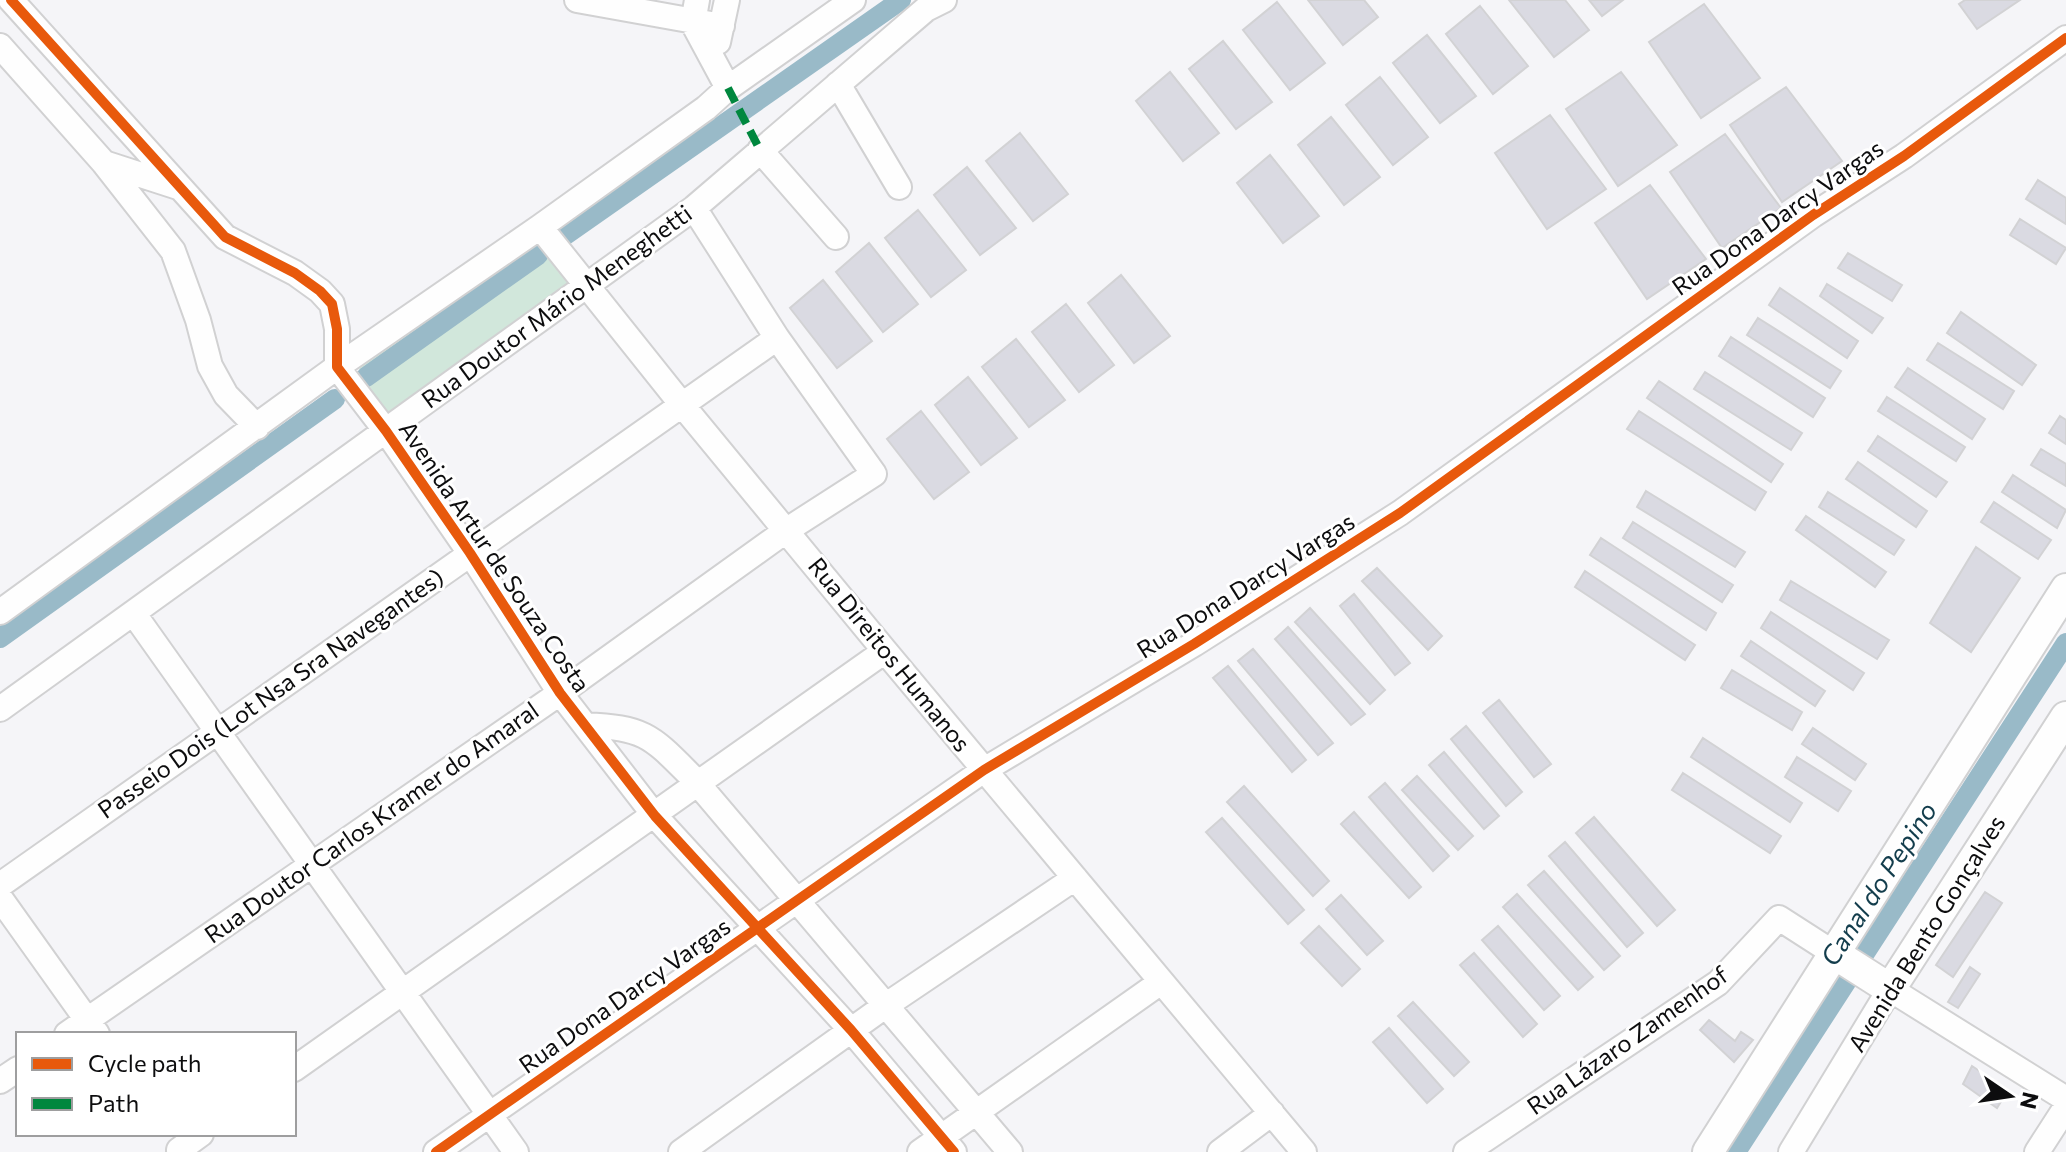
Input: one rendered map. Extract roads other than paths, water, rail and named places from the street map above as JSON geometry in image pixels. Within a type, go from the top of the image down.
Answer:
[{"type":"main road","points":[[1708,1152],[1844,954],[2066,589]]},
{"type":"main road","name":"Avenida Bento Gonçalves","points":[[1889,983],[2066,717]]},
{"type":"main road","points":[[1844,954],[1889,983]]},
{"type":"street","points":[[11,0],[225,237],[295,273],[332,304],[337,329],[337,367]]},
{"type":"street","points":[[577,0],[695,12],[722,26]]},
{"type":"street","points":[[714,60],[727,0]]},
{"type":"street","points":[[0,612],[337,367],[540,227],[853,0]]},
{"type":"street","name":"Rua Doutor Mário Meneghetti","points":[[0,709],[694,208],[926,9],[944,0]]},
{"type":"street","points":[[695,12],[720,76],[728,88]]},
{"type":"street","name":"Rua Dona Darcy Vargas","points":[[436,1152],[984,770],[1194,644],[1400,513],[1813,215],[1904,156],[2066,38]]},
{"type":"street","points":[[0,46],[104,163],[173,251],[198,320],[210,366],[226,395],[257,427]]},
{"type":"street","points":[[838,84],[899,187]]},
{"type":"street","points":[[760,150],[836,237]]},
{"type":"street","points":[[104,163],[181,188]]},
{"type":"street","points":[[694,208],[777,338]]},
{"type":"street","name":"Rua Direitos Humanos","points":[[540,227],[885,651],[1304,1152]]},
{"type":"street","name":"Passeio Dois (Lot Nsa Sra Navegantes)","points":[[0,885],[777,338]]},
{"type":"street","name":"Rua Doutor Carlos Kramer do Amaral","points":[[84,1029],[787,530],[874,474],[777,338]]},
{"type":"street","name":"Avenida Artur de Souza Costa","points":[[337,367],[386,431],[470,553],[560,693],[655,816],[851,1030],[947,1145]]},
{"type":"street","points":[[134,614],[516,1152]]},
{"type":"street","points":[[296,1068],[885,651]]},
{"type":"street","name":"Avenida Artur de Souza Costa","points":[[585,725],[637,731],[659,744],[693,778],[1010,1152]]},
{"type":"street","points":[[681,1152],[885,1006],[1075,878]]},
{"type":"street","points":[[0,898],[84,1029]]},
{"type":"street","name":"Rua Lázaro Zamenhof","points":[[1466,1152],[1718,983],[1779,918],[1844,954]]},
{"type":"street","points":[[920,1152],[947,1145],[976,1113],[1161,982]]},
{"type":"street","points":[[1889,983],[2066,1099]]},
{"type":"street","name":"Avenida Bento Gonçalves","points":[[1791,1152],[1889,983]]},
{"type":"street","points":[[2037,1152],[2066,1107]]},
{"type":"street","points":[[1220,1152],[1272,1113]]},
{"type":"street","points":[[175,1145],[196,1136]]},
{"type":"waterway","points":[[564,236],[901,0]]},
{"type":"waterway","points":[[366,377],[538,255]]},
{"type":"waterway","points":[[0,638],[335,399]]},
{"type":"waterway","name":"Canal do Pepino","points":[[1736,1152],[2066,643]]}]
